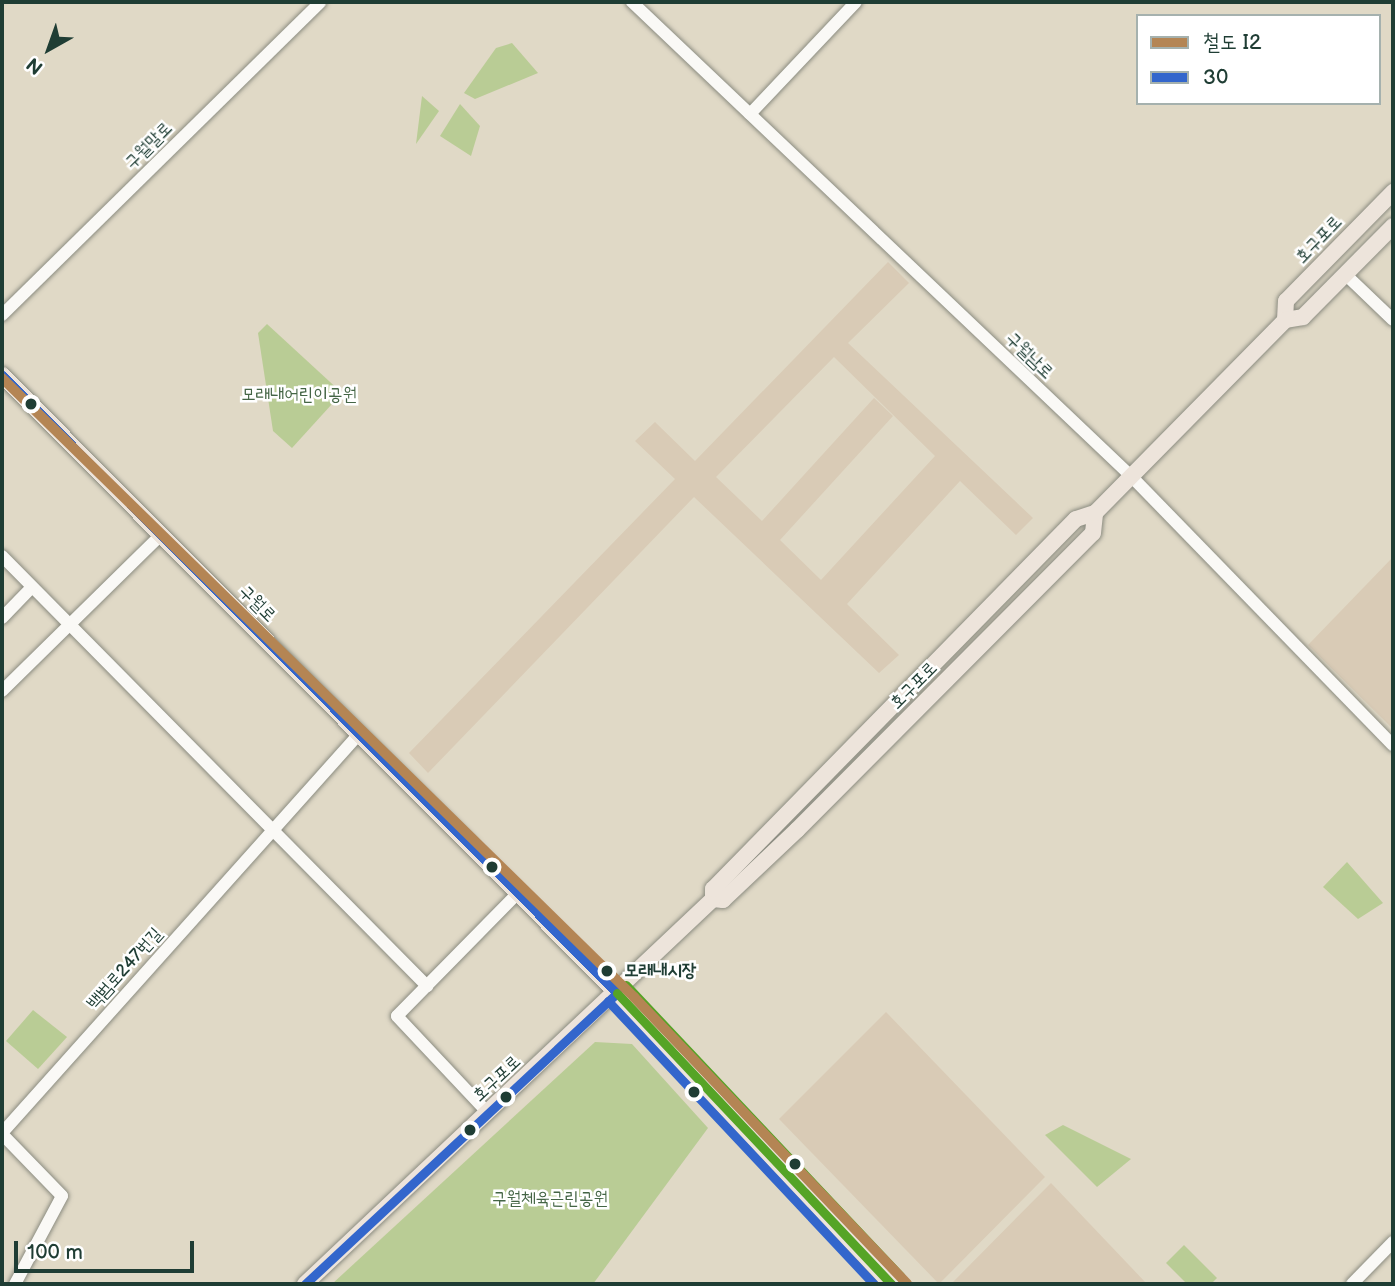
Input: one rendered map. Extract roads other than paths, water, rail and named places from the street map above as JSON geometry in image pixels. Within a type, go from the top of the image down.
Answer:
[{"type":"main road","name":"호구포로","points":[[1285,320],[1286,301],[1393,192]]},
{"type":"main road","name":"호구포로","points":[[305,1284],[617,993],[713,899],[713,889],[910,685],[1076,519],[1096,513],[1285,320],[1303,317],[1393,226]]},
{"type":"main road","name":"구월로","points":[[2,375],[617,993],[891,1284]]},
{"type":"street","name":"구월말로","points":[[2,315],[320,2]]},
{"type":"street","name":"구월남로","points":[[632,2],[1132,477],[1393,745]]},
{"type":"street","points":[[750,114],[856,2]]},
{"type":"street","points":[[1345,274],[1393,320]]},
{"type":"street","points":[[2,691],[161,535]]},
{"type":"street","points":[[2,556],[69,626],[275,828],[427,986]]},
{"type":"street","points":[[2,618],[32,587]]},
{"type":"street","name":"백범로247번길","points":[[2,1134],[359,734]]},
{"type":"street","points":[[488,1113],[397,1016],[518,893]]},
{"type":"street","points":[[2,1134],[62,1196],[15,1284]]},
{"type":"street","points":[[1352,1284],[1393,1242]]},
{"type":"rail line","name":"I2","points":[[2,378],[634,997],[907,1284]]},
{"type":"place","name":"모래내시장","points":[[607,971]]},
{"type":"park label","name":"모래내어린이공원","points":[[299,395]]},
{"type":"park label","name":"구월체육근린공원","points":[[550,1199]]}]
